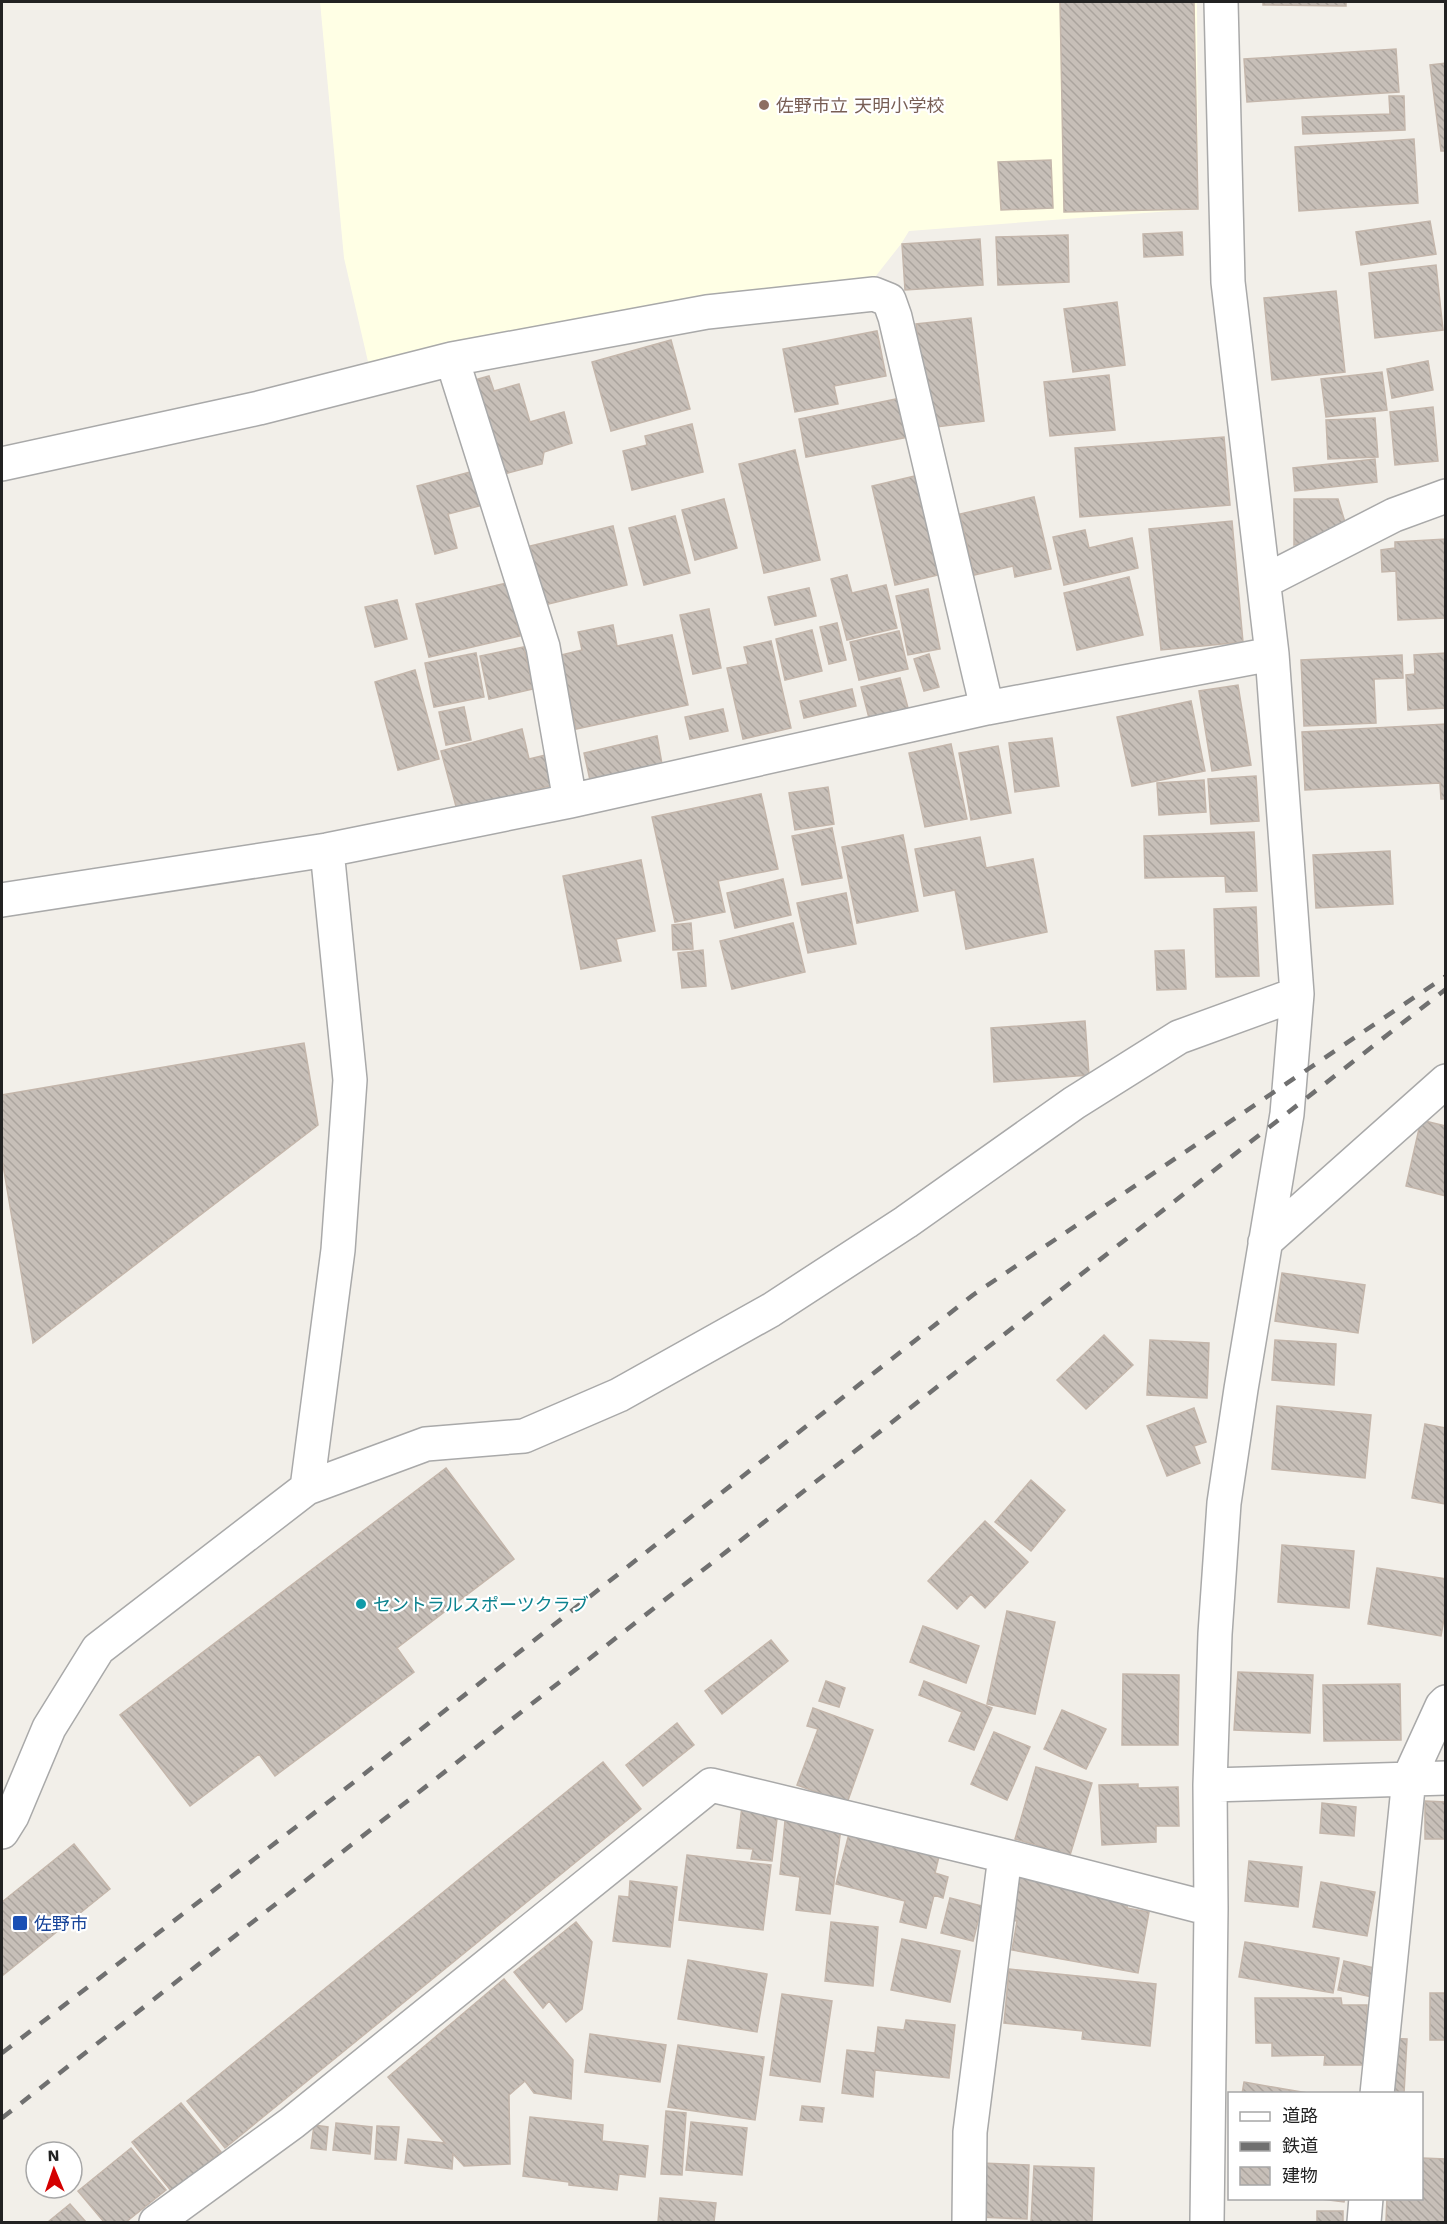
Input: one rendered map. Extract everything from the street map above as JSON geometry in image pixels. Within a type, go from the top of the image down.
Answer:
[{"type":"street","points":[[1207,2223],[1211,1909],[1210,1785],[1215,1634],[1224,1503],[1240,1389],[1287,1114],[1297,994],[1265,580],[1228,282],[1221,2]]},
{"type":"street","points":[[2,465],[259,408],[452,359],[707,312],[874,294],[889,300],[896,317],[987,708]]},
{"type":"street","points":[[452,359],[543,647],[570,801]]},
{"type":"street","points":[[1265,580],[1394,515],[1446,496]]},
{"type":"street","points":[[2,900],[327,850],[570,801],[987,708],[1272,654]]},
{"type":"street","points":[[307,1488],[338,1250],[350,1080],[327,850]]},
{"type":"street","points":[[2,1832],[12,1816],[49,1728],[98,1649],[307,1488],[426,1444],[524,1436],[619,1395],[771,1310],[906,1221],[1074,1103],[1179,1037],[1297,994]]},
{"type":"street","points":[[1266,1242],[1446,1081]]},
{"type":"street","points":[[1377,2092],[1409,1778],[1442,1706],[1446,1702]]},
{"type":"street","points":[[1210,1785],[1446,1778]]},
{"type":"street","points":[[156,2223],[292,2123],[711,1785],[1005,1856],[1211,1909]]},
{"type":"street","points":[[969,2223],[970,2132],[1005,1856]]},
{"type":"street","points":[[1364,2223],[1366,2200]]},
{"type":"shaded area","name":"佐野市立 天明小学校","points":[[320,2],[1197,2],[1198,209],[909,231],[875,277],[700,299],[369,366],[344,258]]},
{"type":"building","points":[[1060,2],[1194,2],[1198,209],[1064,212]]},
{"type":"building","points":[[1263,2],[1346,2],[1346,6],[1263,5]]},
{"type":"building","points":[[1396,49],[1399,92],[1247,102],[1244,59]]},
{"type":"building","points":[[1446,63],[1446,151],[1441,151],[1430,65]]},
{"type":"building","points":[[1389,96],[1404,96],[1405,130],[1303,134],[1302,117],[1390,114]]},
{"type":"building","points":[[1414,139],[1418,203],[1299,211],[1295,147]]},
{"type":"building","points":[[1051,160],[1053,208],[1001,210],[998,162]]},
{"type":"building","points":[[1430,221],[1436,254],[1361,265],[1356,232]]},
{"type":"building","points":[[1182,232],[1183,255],[1144,257],[1143,234]]},
{"type":"building","points":[[1068,235],[1069,282],[998,285],[996,237]]},
{"type":"building","points":[[980,239],[983,285],[905,290],[902,244]]},
{"type":"building","points":[[1436,265],[1443,330],[1375,338],[1369,273]]},
{"type":"building","points":[[1336,291],[1345,372],[1272,380],[1264,298]]},
{"type":"building","points":[[1117,302],[1125,365],[1073,372],[1064,309]]},
{"type":"building","points":[[971,318],[984,421],[928,428],[916,324]]},
{"type":"building","points":[[877,331],[886,376],[834,386],[838,404],[795,412],[783,349]]},
{"type":"building","points":[[671,340],[690,409],[611,431],[592,362]]},
{"type":"building","points":[[1428,361],[1433,390],[1392,398],[1387,369]]},
{"type":"building","points":[[1382,372],[1387,410],[1326,417],[1321,379]]},
{"type":"building","points":[[1109,375],[1115,430],[1050,436],[1044,382]]},
{"type":"building","points":[[489,376],[494,391],[519,384],[530,422],[564,412],[572,443],[544,452],[542,464],[497,476],[471,381]]},
{"type":"building","points":[[901,398],[909,437],[806,457],[799,419]]},
{"type":"building","points":[[1433,407],[1438,461],[1395,465],[1390,412]]},
{"type":"building","points":[[1375,418],[1378,457],[1328,459],[1326,420]]},
{"type":"building","points":[[692,424],[703,472],[632,490],[623,451],[647,445],[645,436]]},
{"type":"building","points":[[1224,437],[1230,505],[1080,517],[1075,448]]},
{"type":"building","points":[[795,450],[820,560],[764,573],[739,464]]},
{"type":"building","points":[[1375,459],[1377,482],[1295,491],[1293,468]]},
{"type":"building","points":[[478,470],[487,504],[448,514],[457,548],[435,554],[417,486]]},
{"type":"building","points":[[915,476],[938,575],[895,585],[872,486]]},
{"type":"building","points":[[1034,497],[1051,569],[1015,577],[1013,566],[974,575],[960,514]]},
{"type":"building","points":[[724,499],[737,548],[695,560],[682,510]]},
{"type":"building","points":[[1294,499],[1338,499],[1347,529],[1294,545]]},
{"type":"building","points":[[675,516],[690,573],[644,585],[629,528]]},
{"type":"building","points":[[1232,521],[1243,642],[1161,650],[1149,529]]},
{"type":"building","points":[[613,526],[627,585],[544,605],[530,546]]},
{"type":"building","points":[[1085,530],[1089,548],[1132,538],[1138,568],[1064,585],[1053,537]]},
{"type":"building","points":[[1446,539],[1446,618],[1398,620],[1396,571],[1382,572],[1381,550],[1395,548],[1395,542]]},
{"type":"building","points":[[847,575],[852,593],[886,585],[897,628],[847,640],[831,579]]},
{"type":"building","points":[[1129,577],[1143,635],[1077,650],[1064,593]]},
{"type":"building","points":[[507,583],[520,636],[429,657],[416,604]]},
{"type":"building","points":[[809,588],[816,616],[775,625],[768,597]]},
{"type":"building","points":[[928,589],[940,649],[908,655],[896,596]]},
{"type":"building","points":[[397,600],[407,639],[375,647],[365,607]]},
{"type":"building","points":[[709,609],[721,668],[693,674],[680,615]]},
{"type":"building","points":[[837,623],[846,660],[829,664],[820,627]]},
{"type":"building","points":[[613,625],[617,646],[672,635],[688,705],[576,729],[561,655],[582,650],[578,632]]},
{"type":"building","points":[[812,630],[822,671],[785,680],[776,639]]},
{"type":"building","points":[[899,631],[908,669],[859,680],[850,642]]},
{"type":"building","points":[[771,641],[791,728],[743,739],[727,668],[748,664],[744,647]]},
{"type":"building","points":[[524,647],[533,689],[489,699],[480,656]]},
{"type":"building","points":[[476,653],[484,697],[434,707],[425,663]]},
{"type":"building","points":[[1446,653],[1446,708],[1408,710],[1406,675],[1415,674],[1414,655]]},
{"type":"building","points":[[929,654],[939,687],[924,691],[914,659]]},
{"type":"building","points":[[1402,655],[1403,678],[1374,679],[1376,723],[1304,726],[1301,660]]},
{"type":"building","points":[[415,670],[439,759],[398,770],[375,682]]},
{"type":"building","points":[[900,678],[908,708],[869,718],[861,687]]},
{"type":"building","points":[[1238,685],[1251,765],[1212,771],[1199,691]]},
{"type":"building","points":[[852,689],[856,706],[804,718],[800,701]]},
{"type":"building","points":[[1191,701],[1205,771],[1132,786],[1117,717]]},
{"type":"building","points":[[464,707],[471,740],[446,745],[439,712]]},
{"type":"building","points":[[723,709],[728,731],[690,739],[685,717]]},
{"type":"building","points":[[1446,724],[1446,799],[1441,799],[1440,783],[1305,790],[1302,732]]},
{"type":"building","points":[[522,729],[529,759],[550,754],[557,784],[457,810],[441,751]]},
{"type":"building","points":[[657,736],[662,764],[590,780],[584,753]]},
{"type":"building","points":[[1052,738],[1059,786],[1015,792],[1009,743]]},
{"type":"building","points":[[951,744],[967,819],[925,827],[909,753]]},
{"type":"building","points":[[998,746],[1011,813],[971,820],[959,753]]},
{"type":"building","points":[[1256,776],[1259,821],[1211,824],[1208,779]]},
{"type":"building","points":[[1204,780],[1206,812],[1159,815],[1157,783]]},
{"type":"building","points":[[828,787],[834,824],[795,830],[789,793]]},
{"type":"building","points":[[761,794],[778,869],[718,881],[725,912],[675,922],[652,817]]},
{"type":"building","points":[[832,828],[842,878],[802,885],[792,836]]},
{"type":"building","points":[[1254,832],[1257,891],[1226,892],[1225,876],[1145,878],[1144,836]]},
{"type":"building","points":[[903,835],[918,911],[857,923],[842,847]]},
{"type":"building","points":[[980,837],[986,868],[1033,859],[1047,932],[966,949],[955,890],[924,896],[915,849]]},
{"type":"building","points":[[1390,851],[1393,904],[1316,908],[1313,855]]},
{"type":"building","points":[[641,860],[655,931],[616,939],[621,961],[581,969],[563,876]]},
{"type":"building","points":[[783,879],[791,915],[735,928],[727,893]]},
{"type":"building","points":[[846,893],[856,944],[808,953],[797,903]]},
{"type":"building","points":[[1256,907],[1259,976],[1216,977],[1214,909]]},
{"type":"building","points":[[691,923],[693,949],[673,950],[672,925]]},
{"type":"building","points":[[793,923],[805,972],[732,989],[720,941]]},
{"type":"building","points":[[703,950],[706,986],[682,988],[678,953]]},
{"type":"building","points":[[1184,950],[1186,989],[1157,990],[1155,951]]},
{"type":"building","points":[[1085,1021],[1089,1075],[994,1082],[991,1028]]},
{"type":"building","points":[[304,1043],[318,1125],[33,1343],[2,1159],[2,1095]]},
{"type":"building","points":[[1421,1120],[1446,1126],[1446,1196],[1406,1186]]},
{"type":"building","points":[[1282,1273],[1365,1285],[1358,1333],[1275,1321]]},
{"type":"building","points":[[1104,1335],[1133,1365],[1086,1409],[1057,1380]]},
{"type":"building","points":[[1150,1340],[1209,1343],[1207,1398],[1147,1395]]},
{"type":"building","points":[[1275,1340],[1336,1344],[1334,1385],[1272,1380]]},
{"type":"building","points":[[1277,1406],[1371,1415],[1365,1478],[1272,1469]]},
{"type":"building","points":[[1194,1408],[1206,1442],[1194,1446],[1200,1463],[1167,1476],[1147,1426]]},
{"type":"building","points":[[1425,1424],[1446,1428],[1446,1504],[1412,1498]]},
{"type":"building","name":"セントラルスポーツクラブ","points":[[446,1468],[514,1559],[397,1648],[414,1672],[275,1776],[259,1754],[190,1806],[120,1715]]},
{"type":"building","points":[[1031,1480],[1065,1510],[1031,1551],[995,1522]]},
{"type":"building","points":[[985,1521],[1028,1562],[985,1608],[971,1594],[957,1609],[928,1581]]},
{"type":"building","points":[[1282,1545],[1354,1551],[1349,1608],[1278,1602]]},
{"type":"building","points":[[1377,1568],[1446,1579],[1446,1608],[1441,1636],[1368,1624]]},
{"type":"building","points":[[1007,1611],[1055,1622],[1035,1714],[987,1704]]},
{"type":"building","points":[[923,1626],[979,1646],[966,1683],[910,1662]]},
{"type":"building","points":[[771,1640],[788,1661],[722,1714],[705,1691]]},
{"type":"building","points":[[1238,1672],[1313,1675],[1310,1733],[1234,1730]]},
{"type":"building","points":[[1123,1674],[1179,1675],[1178,1745],[1122,1745]]},
{"type":"building","points":[[826,1681],[845,1688],[839,1707],[819,1701]]},
{"type":"building","points":[[924,1681],[992,1708],[974,1750],[949,1741],[962,1712],[919,1695]]},
{"type":"building","points":[[1400,1684],[1401,1740],[1324,1741],[1323,1685]]},
{"type":"building","points":[[813,1708],[873,1730],[847,1803],[797,1785],[818,1729],[807,1726]]},
{"type":"building","points":[[1062,1710],[1106,1729],[1086,1769],[1044,1749]]},
{"type":"building","points":[[677,1723],[694,1745],[643,1786],[626,1765]]},
{"type":"building","points":[[994,1732],[1030,1747],[1007,1800],[971,1784]]},
{"type":"building","points":[[603,1762],[641,1809],[225,2148],[187,2101]]},
{"type":"building","points":[[1036,1767],[1092,1783],[1070,1855],[1015,1839]]},
{"type":"building","points":[[1138,1784],[1138,1788],[1178,1787],[1179,1826],[1156,1826],[1156,1842],[1102,1845],[1099,1785]]},
{"type":"building","points":[[743,1798],[779,1802],[772,1861],[751,1859],[753,1849],[737,1848]]},
{"type":"building","points":[[1425,1801],[1446,1802],[1446,1839],[1425,1839]]},
{"type":"building","points":[[1322,1803],[1356,1807],[1354,1836],[1320,1833]]},
{"type":"building","points":[[785,1821],[841,1828],[830,1914],[796,1910],[800,1877],[780,1874]]},
{"type":"building","points":[[851,1826],[941,1848],[935,1873],[948,1877],[943,1898],[934,1895],[926,1928],[900,1922],[905,1901],[836,1884]]},
{"type":"building","points":[[74,1844],[110,1889],[2,1976],[2,1902]]},
{"type":"building","points":[[687,1855],[771,1865],[763,1930],[679,1920]]},
{"type":"building","points":[[1249,1861],[1302,1867],[1298,1907],[1245,1901]]},
{"type":"building","points":[[1011,1872],[1129,1894],[1127,1908],[1149,1912],[1138,1973],[1012,1950],[1017,1921],[1003,1919]]},
{"type":"building","points":[[630,1881],[677,1887],[670,1947],[613,1941],[619,1896],[629,1897]]},
{"type":"building","points":[[1321,1882],[1375,1892],[1367,1936],[1313,1927]]},
{"type":"building","points":[[950,1898],[982,1906],[973,1941],[941,1933]]},
{"type":"building","points":[[576,1922],[592,1942],[582,2009],[566,2022],[549,2001],[543,2008],[514,1972]]},
{"type":"building","points":[[831,1922],[878,1927],[873,1986],[825,1981]]},
{"type":"building","points":[[902,1939],[960,1951],[950,2002],[891,1990]]},
{"type":"building","points":[[1245,1942],[1339,1958],[1333,1993],[1239,1977]]},
{"type":"building","points":[[688,1960],[767,1974],[757,2032],[678,2019]]},
{"type":"building","points":[[1344,1961],[1379,1969],[1373,1997],[1338,1990]]},
{"type":"building","points":[[1009,1969],[1156,1984],[1150,2046],[1082,2039],[1083,2031],[1004,2023]]},
{"type":"building","points":[[504,1979],[573,2060],[571,2099],[534,2093],[525,2081],[509,2095],[510,2164],[464,2166],[453,2154],[452,2169],[405,2163],[408,2139],[445,2143],[388,2077]]},
{"type":"building","points":[[1430,1993],[1446,1993],[1446,2040],[1430,2040]]},
{"type":"building","points":[[782,1994],[832,2001],[820,2082],[770,2075]]},
{"type":"building","points":[[1255,1998],[1341,1998],[1342,2005],[1367,2005],[1367,2065],[1324,2065],[1325,2055],[1272,2056],[1272,2043],[1256,2043]]},
{"type":"building","points":[[906,2020],[955,2025],[949,2078],[875,2070],[873,2097],[842,2093],[847,2050],[875,2053],[878,2027],[904,2030]]},
{"type":"building","points":[[590,2034],[666,2045],[660,2082],[585,2072]]},
{"type":"building","points":[[1384,2038],[1407,2039],[1404,2092],[1381,2092]]},
{"type":"building","points":[[678,2045],[764,2057],[755,2120],[668,2107]]},
{"type":"building","points":[[1244,2082],[1302,2092],[1242,2092]]},
{"type":"building","points":[[181,2103],[221,2152],[172,2192],[132,2142]]},
{"type":"building","points":[[802,2106],[824,2108],[822,2122],[800,2120]]},
{"type":"building","points":[[666,2111],[686,2113],[682,2175],[661,2174]]},
{"type":"building","points":[[530,2117],[603,2125],[602,2141],[648,2146],[645,2177],[619,2174],[617,2190],[569,2185],[569,2182],[523,2176]]},
{"type":"building","points":[[691,2122],[747,2128],[742,2175],[686,2170]]},
{"type":"building","points":[[336,2123],[372,2127],[370,2154],[333,2150]]},
{"type":"building","points":[[314,2125],[328,2127],[326,2150],[311,2148]]},
{"type":"building","points":[[377,2126],[399,2127],[396,2160],[375,2159]]},
{"type":"building","points":[[131,2148],[166,2190],[126,2222],[104,2222],[84,2198],[84,2186]]},
{"type":"building","points":[[1423,2158],[1446,2159],[1446,2222],[1386,2221],[1387,2200],[1423,2200]]},
{"type":"building","points":[[981,2163],[1029,2165],[1027,2219],[979,2217]]},
{"type":"building","points":[[1034,2166],[1094,2168],[1092,2222],[1031,2222]]},
{"type":"building","points":[[660,2198],[716,2203],[714,2222],[658,2222]]},
{"type":"building","points":[[70,2204],[86,2222],[48,2222]]},
{"type":"building","points":[[1317,2211],[1343,2211],[1343,2222],[1317,2222]]},
{"type":"railway","points":[[2,2053],[335,1797],[973,1295],[1446,976]]},
{"type":"railway","points":[[2,2118],[1446,989]]},
{"type":"place","name":"佐野市立 天明小学校","points":[[764,105]]},
{"type":"place","name":"セントラルスポーツクラブ","points":[[361,1604]]},
{"type":"place","name":"佐野市","points":[[20,1923]]}]
